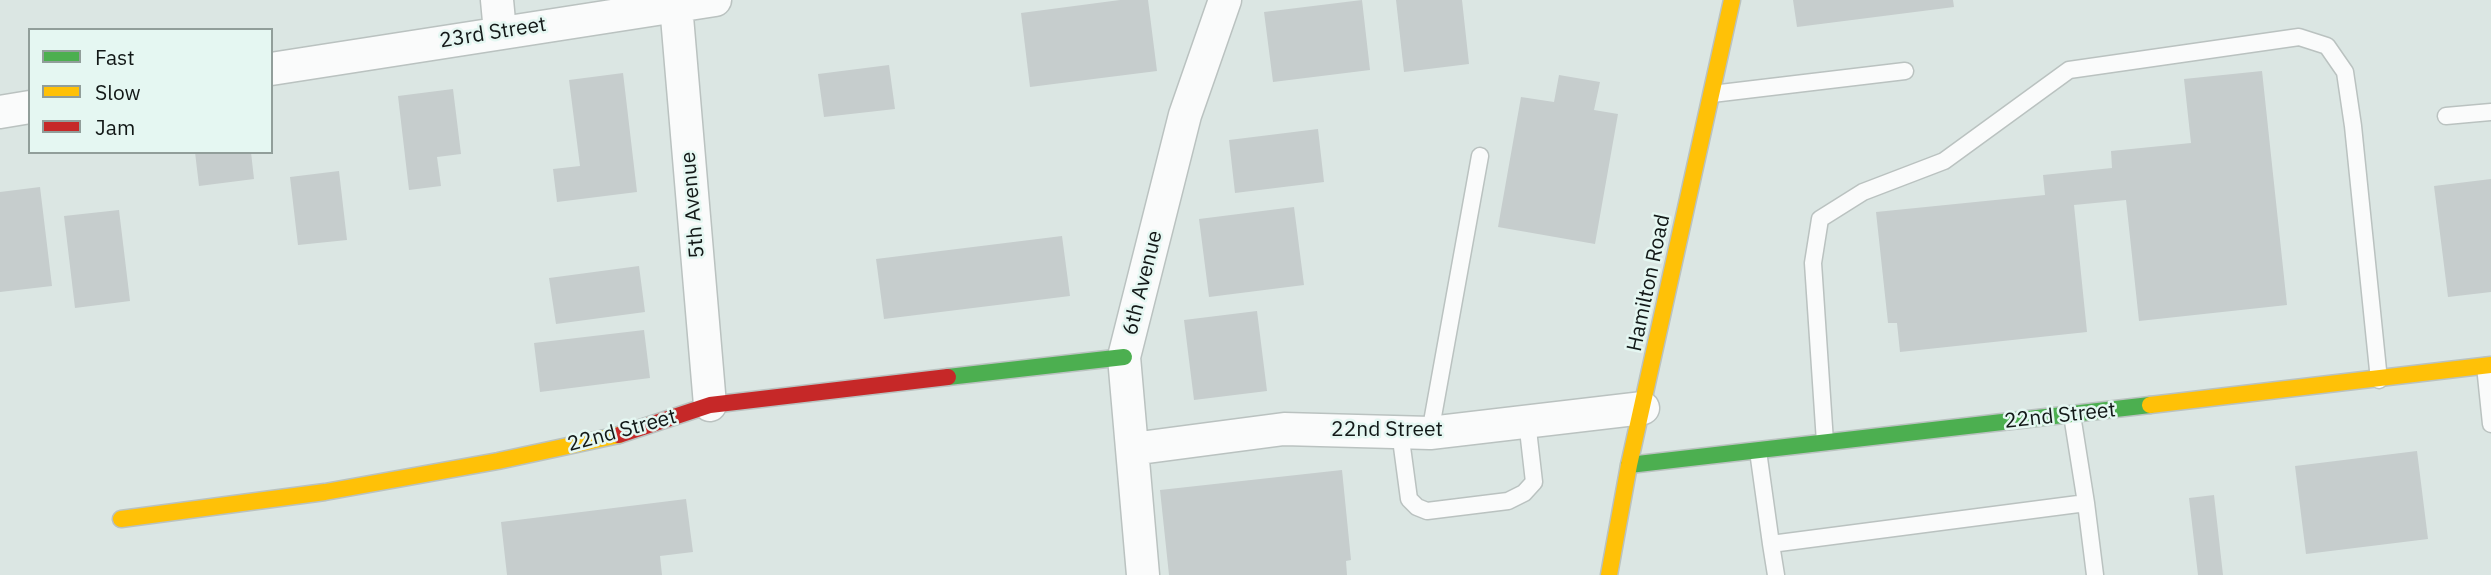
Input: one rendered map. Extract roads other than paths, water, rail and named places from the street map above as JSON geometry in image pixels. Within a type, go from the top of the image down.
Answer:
[{"type":"street","points":[[496,0],[500,32]]},
{"type":"street","name":"23rd Street","points":[[273,69],[715,0]]},
{"type":"street","name":"6th Avenue","points":[[1143,575],[1124,357],[1185,115],[1225,0]]},
{"type":"street","name":"Hamilton Road","points":[[1609,575],[1629,465],[1732,0]]},
{"type":"street","name":"5th Avenue","points":[[676,5],[710,405]]},
{"type":"street","points":[[0,112],[28,107]]},
{"type":"street","name":"22nd Street","points":[[121,519],[325,492],[498,461],[610,438],[710,405],[1124,357]]},
{"type":"street","name":"22nd Street","points":[[1629,465],[2488,366]]},
{"type":"street","name":"22nd Street","points":[[1132,449],[1284,429],[1415,432],[1643,408]]},
{"type":"lane","points":[[1825,442],[1813,263],[1820,219],[1863,192],[1944,161],[2069,71],[2299,37],[2327,46],[2345,72],[2379,380]]},
{"type":"lane","points":[[1712,94],[1905,71]]},
{"type":"lane","points":[[2446,116],[2491,112]]},
{"type":"lane","points":[[1480,156],[1415,432],[1409,499],[1416,508],[1427,511],[1508,501],[1524,493],[1534,482],[1527,421]]},
{"type":"lane","points":[[2488,366],[2491,424]]},
{"type":"lane","points":[[2072,415],[2095,575]]},
{"type":"lane","points":[[1758,451],[1776,575]]},
{"type":"lane","points":[[1772,544],[2086,503]]}]
